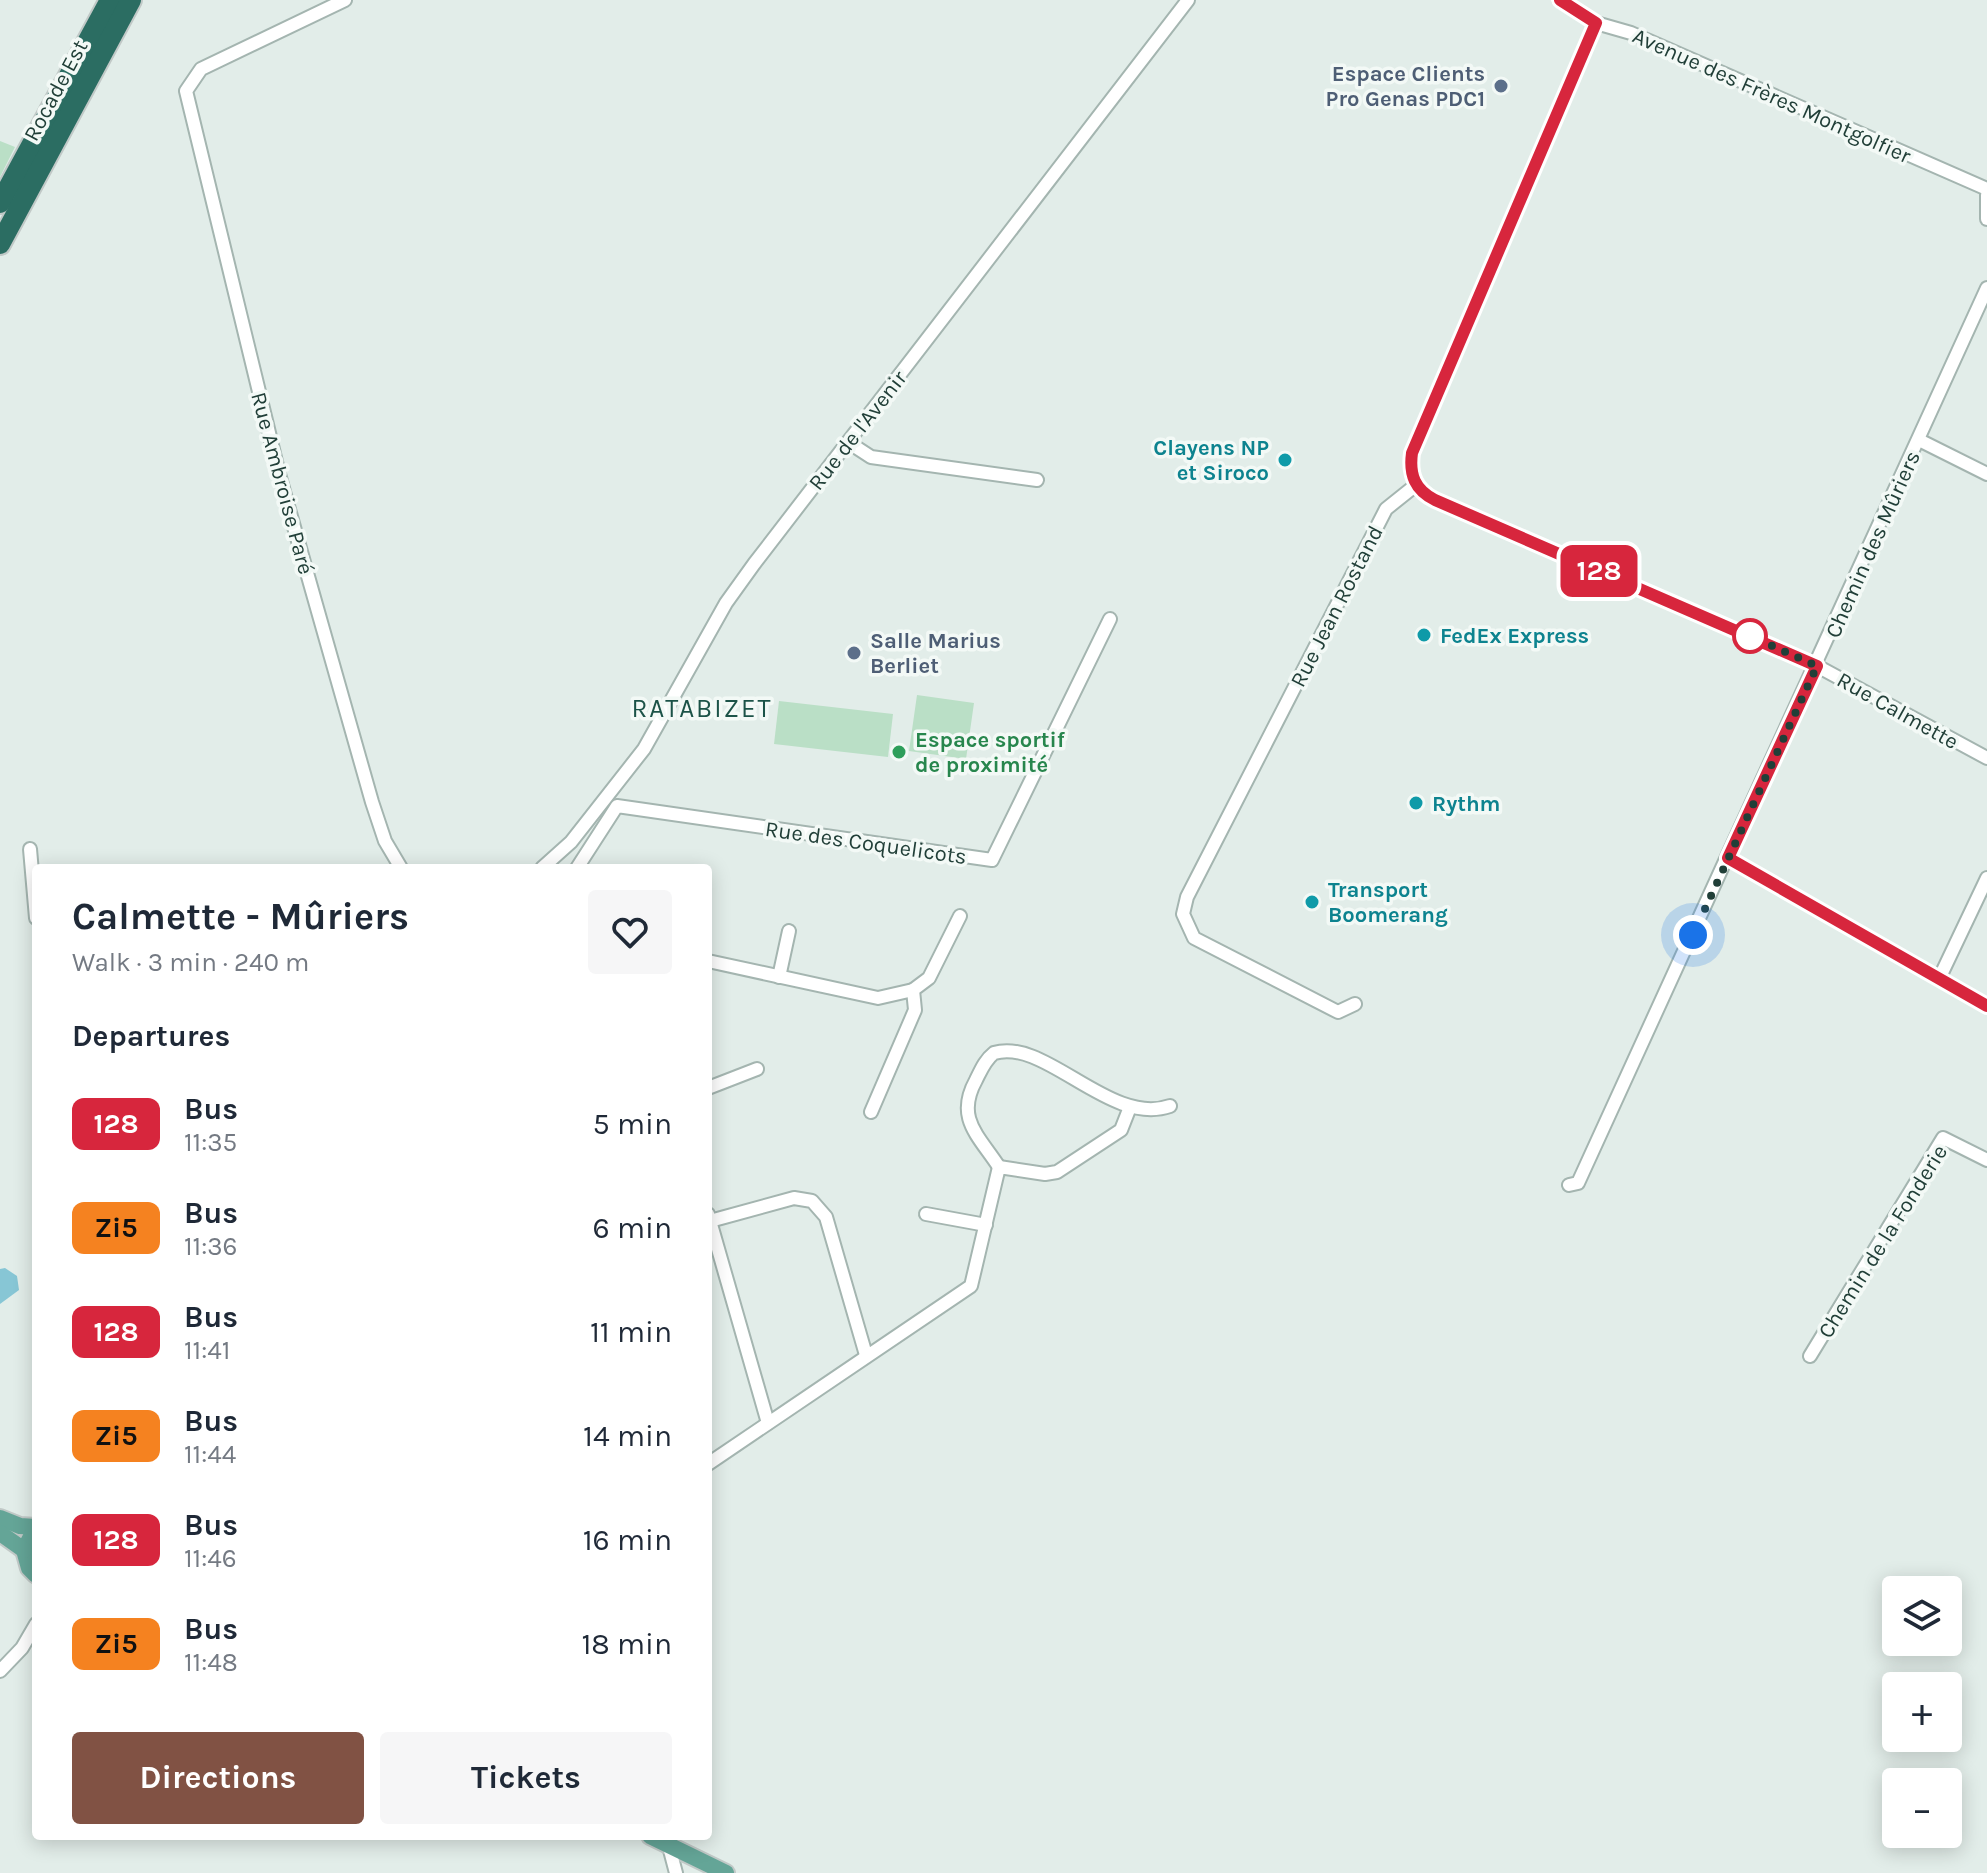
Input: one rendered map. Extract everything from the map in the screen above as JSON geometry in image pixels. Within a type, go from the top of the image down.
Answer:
[{"type":"highway","name":"Rocade Est","points":[[0,203],[110,0]]},
{"type":"highway","name":"Rocade Est","points":[[0,244],[131,0]]},
{"type":"main road","points":[[0,1518],[20,1526],[32,1527]]},
{"type":"main road","points":[[0,1533],[24,1550],[32,1571]]},
{"type":"main road","points":[[24,1550],[32,1535]]},
{"type":"main road","points":[[667,1841],[726,1873]]},
{"type":"street","name":"Rue Ambroise Paré","points":[[345,0],[201,69],[186,91],[279,474],[372,802],[385,841],[399,864]]},
{"type":"street","name":"Rue de l'Avenir","points":[[546,864],[571,842],[644,749],[726,603],[1188,0]]},
{"type":"street","name":"Avenue des Frères Montgolfier","points":[[1559,0],[1596,23],[1631,33],[1987,192]]},
{"type":"street","points":[[1416,485],[1410,469],[1412,453],[1596,23]]},
{"type":"street","points":[[1987,192],[1987,219]]},
{"type":"street","name":"Chemin des Mûriers","points":[[1569,1185],[1578,1183],[1817,666],[1987,288]]},
{"type":"street","points":[[1919,440],[1987,474]]},
{"type":"street","points":[[848,442],[871,457],[1037,480]]},
{"type":"street","name":"Rue Calmette","points":[[1416,485],[1435,500],[1817,666],[1987,758]]},
{"type":"street","name":"Rue Jean Rostand","points":[[1355,1004],[1338,1012],[1194,938],[1183,914],[1187,897],[1386,509],[1416,485]]},
{"type":"street","name":"Rue des Coquelicots","points":[[580,864],[617,806],[992,860],[1110,619]]},
{"type":"street","points":[[30,849],[32,872]]},
{"type":"street","points":[[1728,858],[1987,1006]]},
{"type":"street","points":[[1939,979],[1987,878]]},
{"type":"street","points":[[712,962],[878,998],[913,990],[929,978],[960,916]]},
{"type":"street","points":[[779,977],[789,931]]},
{"type":"street","points":[[871,1112],[915,1010],[913,990]]},
{"type":"street","points":[[712,1461],[971,1286],[999,1167],[969,1121],[966,1097],[994,1053],[1016,1050],[1130,1107],[1154,1112],[1170,1106]]},
{"type":"street","points":[[712,1086],[757,1069]]},
{"type":"street","points":[[999,1167],[1045,1174],[1057,1172],[1121,1130],[1130,1107]]},
{"type":"street","name":"Chemin de la Fonderie","points":[[1810,1356],[1943,1138],[1987,1160]]},
{"type":"street","points":[[712,1216],[794,1198],[812,1201],[826,1217],[866,1355]]},
{"type":"street","points":[[926,1214],[986,1225]]},
{"type":"street","points":[[712,1227],[768,1423]]},
{"type":"street","points":[[0,1671],[17,1655],[32,1631]]},
{"type":"street","points":[[667,1841],[676,1873]]},
{"type":"green space","points":[[0,141],[15,147],[0,177]]},
{"type":"green space","points":[[917,695],[974,703],[966,759],[909,751]]},
{"type":"green space","points":[[779,701],[893,714],[888,757],[774,744]]},
{"type":"water","points":[[5,1268],[17,1276],[19,1290],[0,1304],[0,1269]]},
{"type":"bus line","name":"128","points":[[1560,0],[1596,23],[1412,453],[1410,469],[1416,485],[1423,494],[1435,500],[1817,666],[1728,858],[1987,1006]]},
{"type":"place","name":"Espace Clients Pro Genas PDC1","points":[[1501,86]]},
{"type":"place","name":"Clayens NP et Siroco","points":[[1285,460]]},
{"type":"place","name":"FedEx Express","points":[[1424,635]]},
{"type":"place","name":"Salle Marius Berliet","points":[[854,653]]},
{"type":"place","name":"Espace sportif de proximité","points":[[899,752]]},
{"type":"place","name":"Rythm","points":[[1416,803]]},
{"type":"place","name":"Transport Boomerang","points":[[1312,902]]},
{"type":"district","name":"RATABIZET","points":[[702,708]]},
{"type":"route","points":[[1693,935],[1817,666],[1750,636]]}]
